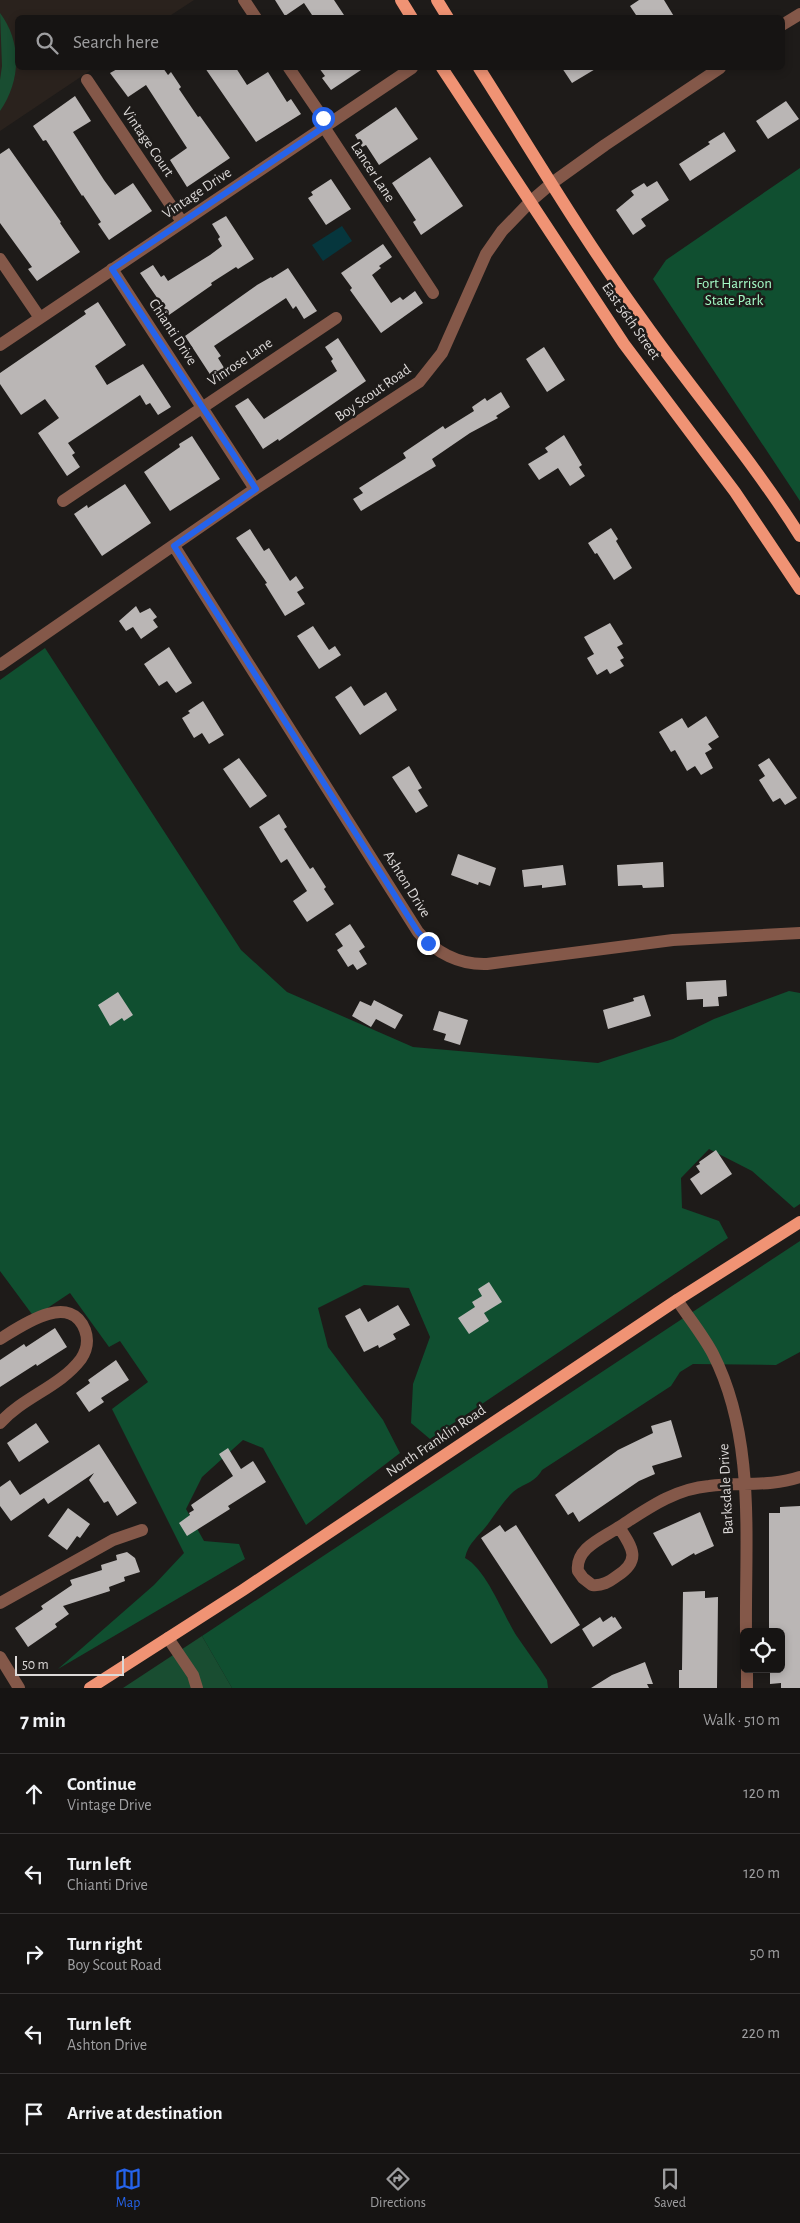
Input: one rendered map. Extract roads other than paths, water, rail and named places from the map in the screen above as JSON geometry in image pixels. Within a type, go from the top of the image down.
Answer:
[{"type":"main road","points":[[401,0],[410,15]]},
{"type":"main road","points":[[436,0],[446,15]]},
{"type":"main road","name":"East 56th Street","points":[[443,70],[624,344],[731,487],[800,589]]},
{"type":"main road","name":"East 56th Street","points":[[480,70],[583,234],[644,322],[778,501],[800,536]]},
{"type":"main road","name":"North Franklin Road","points":[[90,1688],[677,1300],[800,1222]]},
{"type":"street","points":[[244,0],[254,15]]},
{"type":"street","points":[[785,23],[800,14]]},
{"type":"street","name":"Lancer Lane","points":[[290,70],[323,118],[324,127],[433,293]]},
{"type":"street","name":"Vintage Drive","points":[[0,345],[409,70]]},
{"type":"street","name":"Boy Scout Road","points":[[0,665],[256,489],[403,394],[426,375],[442,353],[486,254],[502,231],[531,201],[552,183],[604,145],[717,70]]},
{"type":"street","name":"Vintage Court","points":[[87,80],[182,222]]},
{"type":"street","points":[[0,259],[40,318]]},
{"type":"street","name":"Chianti Drive","points":[[112,269],[256,489]]},
{"type":"street","name":"Vinrose Lane","points":[[63,501],[336,318]]},
{"type":"street","name":"Ashton Drive","points":[[174,546],[418,932],[439,952],[466,963],[487,964],[673,940],[800,933]]},
{"type":"street","name":"Barksdale Drive","points":[[677,1300],[703,1337],[727,1386],[740,1435],[744,1484],[746,1628]]},
{"type":"street","points":[[0,1339],[31,1319],[63,1312],[73,1316],[80,1322],[85,1328],[88,1342],[87,1349],[72,1370],[11,1412],[0,1423]]},
{"type":"street","points":[[619,1527],[632,1547],[633,1559],[630,1565],[606,1583],[592,1584],[583,1578],[578,1571],[580,1556],[586,1549],[619,1527],[653,1505],[674,1494],[708,1486],[772,1483],[800,1477]]},
{"type":"street","points":[[0,1603],[113,1540],[142,1530]]},
{"type":"street","points":[[168,1638],[193,1675],[197,1688]]},
{"type":"street","points":[[0,1657],[19,1688]]},
{"type":"street","points":[[747,1673],[747,1688]]},
{"type":"water","points":[[342,226],[352,241],[323,261],[312,245]]},
{"type":"park label","name":"Fort Harrison State Park","points":[[734,292]]}]
